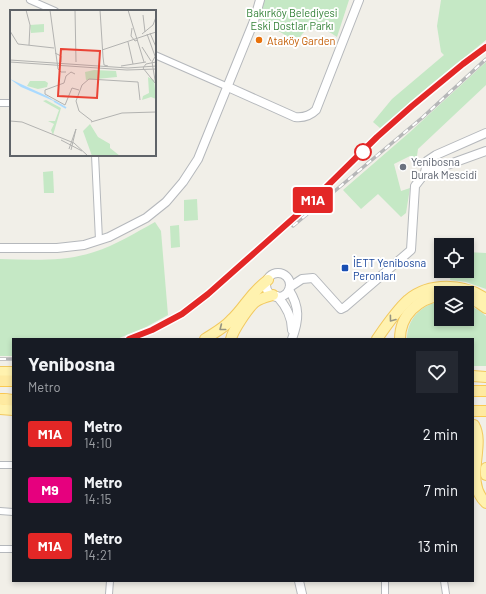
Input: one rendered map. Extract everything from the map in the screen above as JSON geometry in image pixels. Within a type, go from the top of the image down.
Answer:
[{"type":"highway","points":[[0,381],[12,381]]},
{"type":"highway","points":[[474,391],[486,391]]},
{"type":"highway","points":[[0,399],[12,400]]},
{"type":"highway","points":[[474,411],[486,411]]},
{"type":"highway","points":[[474,422],[486,416]]},
{"type":"main road","points":[[207,338],[232,320],[254,291],[268,280]]},
{"type":"main road","points":[[400,338],[400,332],[404,320],[413,302],[422,292],[432,288],[450,286],[472,291],[486,299]]},
{"type":"main road","points":[[232,338],[254,303],[263,298],[275,296]]},
{"type":"main road","points":[[378,338],[398,311],[413,302],[434,297]]},
{"type":"main road","points":[[474,300],[486,308]]},
{"type":"main road","points":[[0,372],[12,372]]},
{"type":"main road","points":[[474,376],[486,377]]},
{"type":"main road","points":[[0,409],[12,410]]},
{"type":"main road","points":[[474,422],[486,425]]},
{"type":"main road","points":[[474,424],[478,430],[480,441],[476,475],[477,485],[482,500],[486,503]]},
{"type":"main road","points":[[486,468],[486,475]]},
{"type":"street","points":[[30,0],[53,10]]},
{"type":"street","points":[[0,248],[66,247],[84,245],[109,237],[146,218],[166,202],[179,187],[198,159],[254,21],[260,0]]},
{"type":"street","points":[[156,55],[295,117],[301,118],[312,114],[316,110],[359,0]]},
{"type":"street","points":[[0,103],[10,102]]},
{"type":"street","points":[[275,296],[283,295],[289,288],[302,279],[313,278],[341,309],[345,307],[411,250],[415,186],[425,173],[427,161],[436,155],[486,133]]},
{"type":"street","points":[[425,173],[486,151]]},
{"type":"street","points":[[95,156],[99,240]]},
{"type":"street","points":[[292,338],[292,323],[289,312],[284,304],[266,287],[268,280],[273,274],[281,273],[289,280],[289,288],[295,300],[297,312],[296,327],[292,338]]},
{"type":"street","points":[[0,465],[12,465]]},
{"type":"street","points":[[0,511],[12,512]]},
{"type":"street","points":[[0,549],[12,549]]},
{"type":"street","points":[[109,594],[110,582]]},
{"type":"street","points":[[299,582],[302,594]]},
{"type":"street","points":[[385,582],[385,594]]},
{"type":"street","points":[[444,582],[446,594]]},
{"type":"green space","name":"Bakırköy Belediyesi Eski Dostlar Parkı","points":[[263,0],[349,0],[337,37],[325,30],[315,28],[307,30],[303,33],[297,42],[258,19]]},
{"type":"green space","points":[[441,0],[486,0],[486,40],[380,128],[373,122],[392,99],[444,55],[441,52],[437,26]]},
{"type":"green space","points":[[486,62],[486,85],[418,149],[416,162],[410,156],[394,164],[401,191],[410,188],[406,213],[401,217],[378,194],[361,209],[343,190],[410,132]]},
{"type":"green space","points":[[53,171],[54,193],[44,193],[43,172]]},
{"type":"green space","points":[[197,199],[198,220],[184,221],[184,200]]},
{"type":"green space","points":[[155,222],[161,231],[168,315],[146,327],[119,338],[12,338],[12,356],[0,356],[0,259],[47,260],[83,255],[110,246]]},
{"type":"green space","points":[[179,225],[180,247],[171,248],[170,226]]},
{"type":"green space","points":[[474,252],[486,253],[486,289],[466,282],[450,280],[450,278],[474,278]]},
{"type":"green space","points":[[434,303],[434,326],[474,326],[474,308],[486,316],[486,366],[474,366],[474,338],[407,338],[412,319],[427,306]]},
{"type":"railway","points":[[132,338],[152,330],[182,313],[208,294],[306,207],[377,137],[412,106],[486,47]]},
{"type":"railway","points":[[293,226],[423,117],[486,59]]},
{"type":"railway","points":[[0,359],[12,359]]},
{"type":"metro line","name":"M1A","points":[[132,338],[152,330],[182,314],[208,294],[306,207],[377,137],[412,106],[486,47]]},
{"type":"place","name":"Ataköy Garden","points":[[259,40]]},
{"type":"place","name":"Yenibosna Durak Mescidi","points":[[403,167]]},
{"type":"place","name":"İETT Yenibosna Peronları","points":[[345,268]]}]
